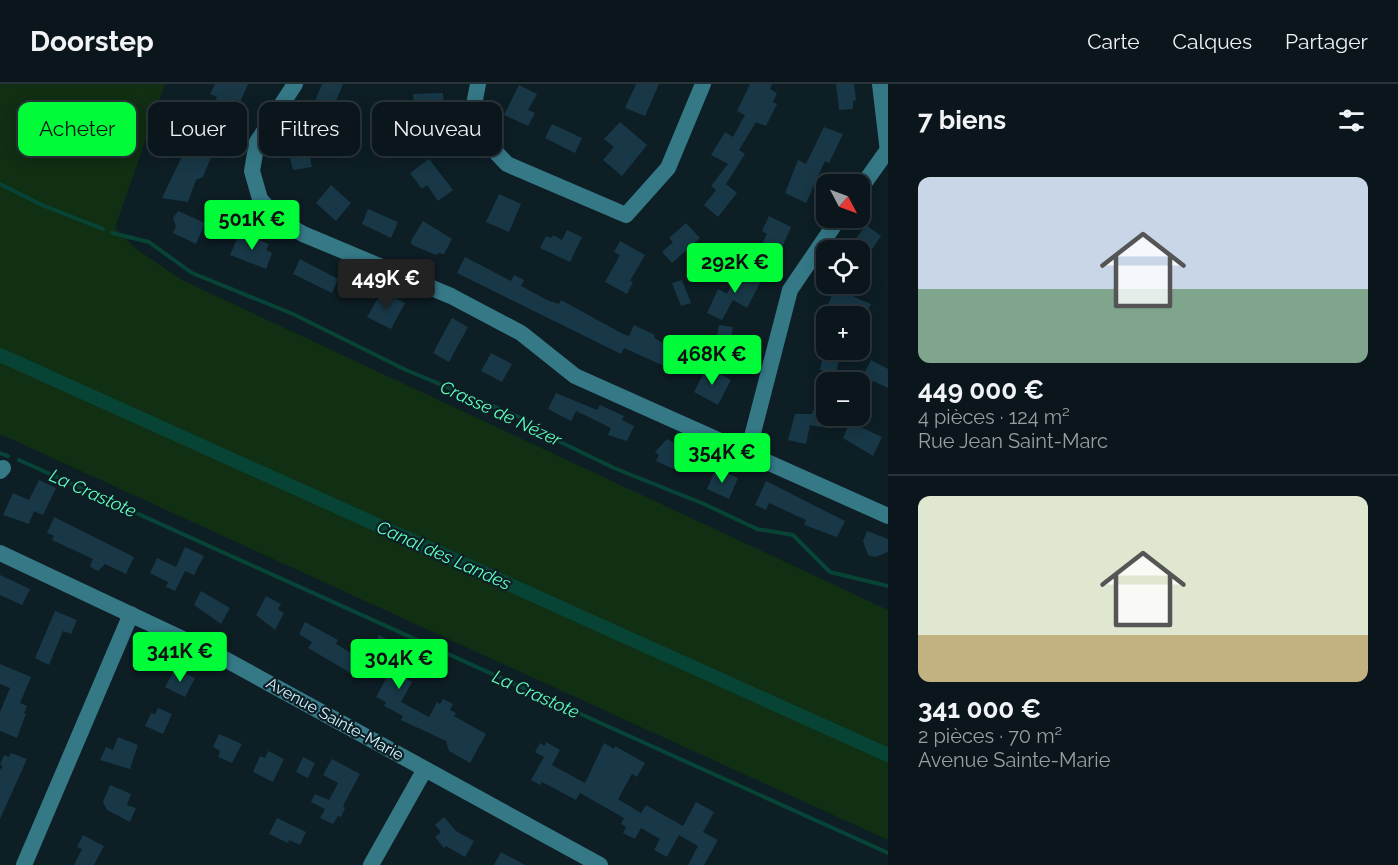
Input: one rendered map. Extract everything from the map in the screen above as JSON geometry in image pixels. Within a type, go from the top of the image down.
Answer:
[{"type":"street","points":[[295,84],[257,142],[252,171],[260,198],[279,220],[303,234],[451,296],[521,333],[575,376],[888,516]]},
{"type":"street","points":[[478,84],[470,125],[507,164],[626,216],[668,168],[704,84]]},
{"type":"street","points":[[870,176],[888,152],[880,84]]},
{"type":"street","points":[[748,452],[790,290],[832,228]]},
{"type":"street","name":"Avenue Sainte-Marie","points":[[0,554],[131,614],[240,668],[600,865]]},
{"type":"street","points":[[24,865],[131,614]]},
{"type":"street","points":[[371,865],[425,769]]},
{"type":"green space","points":[[0,84],[165,84],[159,102],[148,102],[148,133],[115,228],[135,248],[182,280],[888,610],[888,840],[0,434]]},
{"type":"building","points":[[215,84],[248,84],[240,102],[215,102],[217,97],[210,94]]},
{"type":"building","points":[[322,84],[343,84],[336,102],[315,102]]},
{"type":"building","points":[[636,84],[659,84],[645,116],[625,108]]},
{"type":"building","points":[[750,84],[772,84],[770,89],[777,93],[773,102],[777,104],[766,126],[756,122],[739,150],[745,154],[726,184],[737,193],[718,217],[704,205],[716,190],[711,186],[728,164],[711,155],[725,132],[733,137],[745,115],[737,111]]},
{"type":"building","points":[[836,84],[854,84],[856,100],[853,101],[853,109],[839,110]]},
{"type":"building","points":[[519,85],[537,94],[528,110],[535,113],[528,126],[504,115]]},
{"type":"building","points":[[443,93],[444,102],[414,102],[413,94]]},
{"type":"building","points":[[620,122],[647,145],[622,176],[603,160],[614,147],[604,139]]},
{"type":"building","points":[[552,124],[582,138],[575,153],[545,138]]},
{"type":"building","points":[[824,127],[843,134],[829,163],[825,161],[819,174],[816,174],[816,181],[806,203],[785,193],[798,160],[806,164]]},
{"type":"building","points":[[182,156],[212,156],[203,177],[196,180],[188,202],[162,198]]},
{"type":"building","points":[[289,156],[310,156],[312,167],[293,170]]},
{"type":"building","points":[[429,159],[453,190],[438,201],[427,185],[422,189],[410,173]]},
{"type":"building","points":[[331,185],[351,203],[336,221],[316,203]]},
{"type":"building","points":[[499,194],[521,204],[509,232],[486,222]]},
{"type":"building","points":[[368,209],[398,222],[391,238],[362,224]]},
{"type":"building","points":[[178,211],[205,223],[196,244],[173,233],[176,226],[173,218]]},
{"type":"building","points":[[769,216],[791,227],[776,261],[758,251],[767,234],[762,231]]},
{"type":"building","points":[[423,221],[452,239],[444,254],[436,255],[412,245],[411,241]]},
{"type":"building","points":[[686,223],[700,238],[672,263],[662,252],[673,242],[669,238]]},
{"type":"building","points":[[864,228],[870,228],[881,236],[870,252],[870,240],[855,240]]},
{"type":"building","points":[[567,230],[582,237],[570,262],[540,248],[546,236],[551,238],[553,235],[562,240]]},
{"type":"building","points":[[240,232],[269,244],[266,250],[272,253],[266,269],[230,255]]},
{"type":"building","points":[[620,241],[645,255],[630,281],[633,282],[627,294],[605,282],[620,255],[614,252]]},
{"type":"building","points":[[465,257],[511,281],[514,275],[524,280],[521,286],[549,301],[559,304],[561,300],[623,334],[629,336],[634,325],[655,335],[654,338],[679,352],[671,369],[624,348],[621,354],[457,273]]},
{"type":"building","points":[[300,259],[338,279],[332,293],[293,274]]},
{"type":"building","points":[[740,268],[762,279],[747,308],[733,300],[722,320],[707,313],[718,289],[727,294]]},
{"type":"building","points":[[682,280],[691,303],[681,306],[672,283]]},
{"type":"building","points":[[382,291],[405,303],[391,329],[367,317]]},
{"type":"building","points":[[833,294],[855,294],[854,297],[871,304],[870,306],[827,306]]},
{"type":"building","points":[[452,318],[468,327],[449,362],[433,353]]},
{"type":"building","points":[[719,325],[733,327],[728,353],[715,351]]},
{"type":"building","points":[[491,353],[512,364],[502,382],[481,371]]},
{"type":"building","points":[[822,360],[839,360],[836,372],[820,370]]},
{"type":"building","points":[[871,360],[888,369],[888,388],[873,381],[870,387],[870,372],[865,372]]},
{"type":"building","points":[[707,367],[731,380],[718,405],[694,392]]},
{"type":"building","points":[[556,393],[597,410],[600,405],[624,416],[622,420],[634,426],[627,441],[608,435],[611,428],[576,411],[571,421],[548,409]]},
{"type":"building","points":[[813,410],[816,411],[816,426],[821,426],[821,427],[810,425],[806,444],[788,440],[795,414],[812,414]]},
{"type":"building","points":[[848,426],[859,426],[882,437],[873,456],[843,438]]},
{"type":"building","points":[[667,439],[690,451],[680,472],[656,461],[659,455],[655,452]]},
{"type":"building","points":[[716,468],[738,478],[729,499],[707,489]]},
{"type":"building","points":[[39,480],[56,488],[43,515],[34,511],[29,524],[3,515],[13,493],[29,500]]},
{"type":"building","points":[[766,481],[845,521],[837,537],[804,525],[806,520],[769,503],[766,510],[755,505]]},
{"type":"building","points":[[54,517],[134,557],[126,574],[105,564],[98,571],[90,566],[93,559],[52,540],[54,536],[47,533]]},
{"type":"building","points":[[867,531],[888,539],[888,552],[875,557],[868,555],[863,541]]},
{"type":"building","points":[[185,547],[204,556],[194,575],[185,571],[175,591],[166,587],[168,582],[150,573],[157,558],[176,567]]},
{"type":"building","points":[[0,575],[30,589],[22,605],[0,595]]},
{"type":"building","points":[[201,591],[230,608],[221,624],[194,605]]},
{"type":"building","points":[[266,596],[281,604],[278,609],[284,613],[275,630],[256,615]]},
{"type":"building","points":[[55,611],[77,620],[71,634],[63,631],[49,665],[35,658]]},
{"type":"building","points":[[305,622],[338,640],[336,644],[355,655],[359,647],[370,653],[379,635],[403,648],[396,664],[405,669],[401,675],[412,682],[401,702],[429,717],[437,702],[440,704],[443,699],[453,704],[450,710],[456,713],[454,716],[486,734],[470,763],[449,751],[446,741],[401,720],[403,716],[384,706],[386,702],[376,697],[389,673],[370,663],[361,679],[308,648],[312,642],[299,634]]},
{"type":"building","points":[[0,664],[31,677],[20,703],[27,706],[17,738],[0,731],[0,712],[10,688],[0,684]]},
{"type":"building","points":[[175,669],[195,678],[185,697],[165,687]]},
{"type":"building","points":[[158,708],[172,714],[163,734],[145,726],[151,713],[155,714]]},
{"type":"building","points":[[219,734],[242,744],[232,763],[218,757],[220,751],[213,747]]},
{"type":"building","points":[[118,737],[138,745],[130,769],[100,760],[106,747],[113,750]]},
{"type":"building","points":[[546,742],[560,750],[552,765],[585,783],[604,743],[614,749],[615,746],[645,763],[637,777],[632,774],[618,799],[641,813],[646,805],[683,826],[696,802],[714,812],[703,832],[718,840],[704,865],[688,865],[698,846],[679,835],[667,857],[654,850],[660,839],[641,828],[635,839],[623,833],[626,827],[621,824],[624,818],[580,793],[576,800],[542,782],[540,785],[531,780],[544,757],[535,752],[540,743],[545,746]]},
{"type":"building","points":[[268,751],[284,759],[273,782],[253,772],[260,756],[265,758]]},
{"type":"building","points":[[11,753],[27,759],[0,819],[0,770],[3,766],[0,765],[4,755],[9,757]]},
{"type":"building","points":[[303,757],[315,763],[308,778],[296,772]]},
{"type":"building","points":[[332,759],[360,774],[343,806],[345,808],[341,817],[338,816],[333,824],[320,818],[325,809],[311,802],[315,794],[329,800],[338,783],[323,775]]},
{"type":"building","points":[[110,785],[131,794],[127,805],[136,808],[130,822],[107,810],[103,802]]},
{"type":"building","points":[[444,817],[456,831],[474,841],[465,857],[446,846],[444,848],[435,837],[441,832],[435,825]]},
{"type":"building","points":[[277,818],[306,832],[300,845],[289,840],[288,843],[269,834]]},
{"type":"building","points":[[83,835],[104,846],[94,865],[74,865],[82,849],[77,847]]},
{"type":"building","points":[[501,852],[525,865],[494,865]]},
{"type":"waterway","name":"Crasse de Nézer","points":[[0,184],[42,205],[103,229]]},
{"type":"waterway","name":"Crasse de Nézer","points":[[112,233],[149,242],[192,273],[293,314],[406,370],[519,417],[546,435],[614,468],[704,504],[757,529],[793,535],[830,572],[888,586]]},
{"type":"waterway","name":"Canal des Landes","points":[[0,355],[888,755]]},
{"type":"waterway","name":"La Crastote","points":[[0,453],[8,456]]},
{"type":"waterway","name":"La Crastote","points":[[19,460],[888,853]]}]
